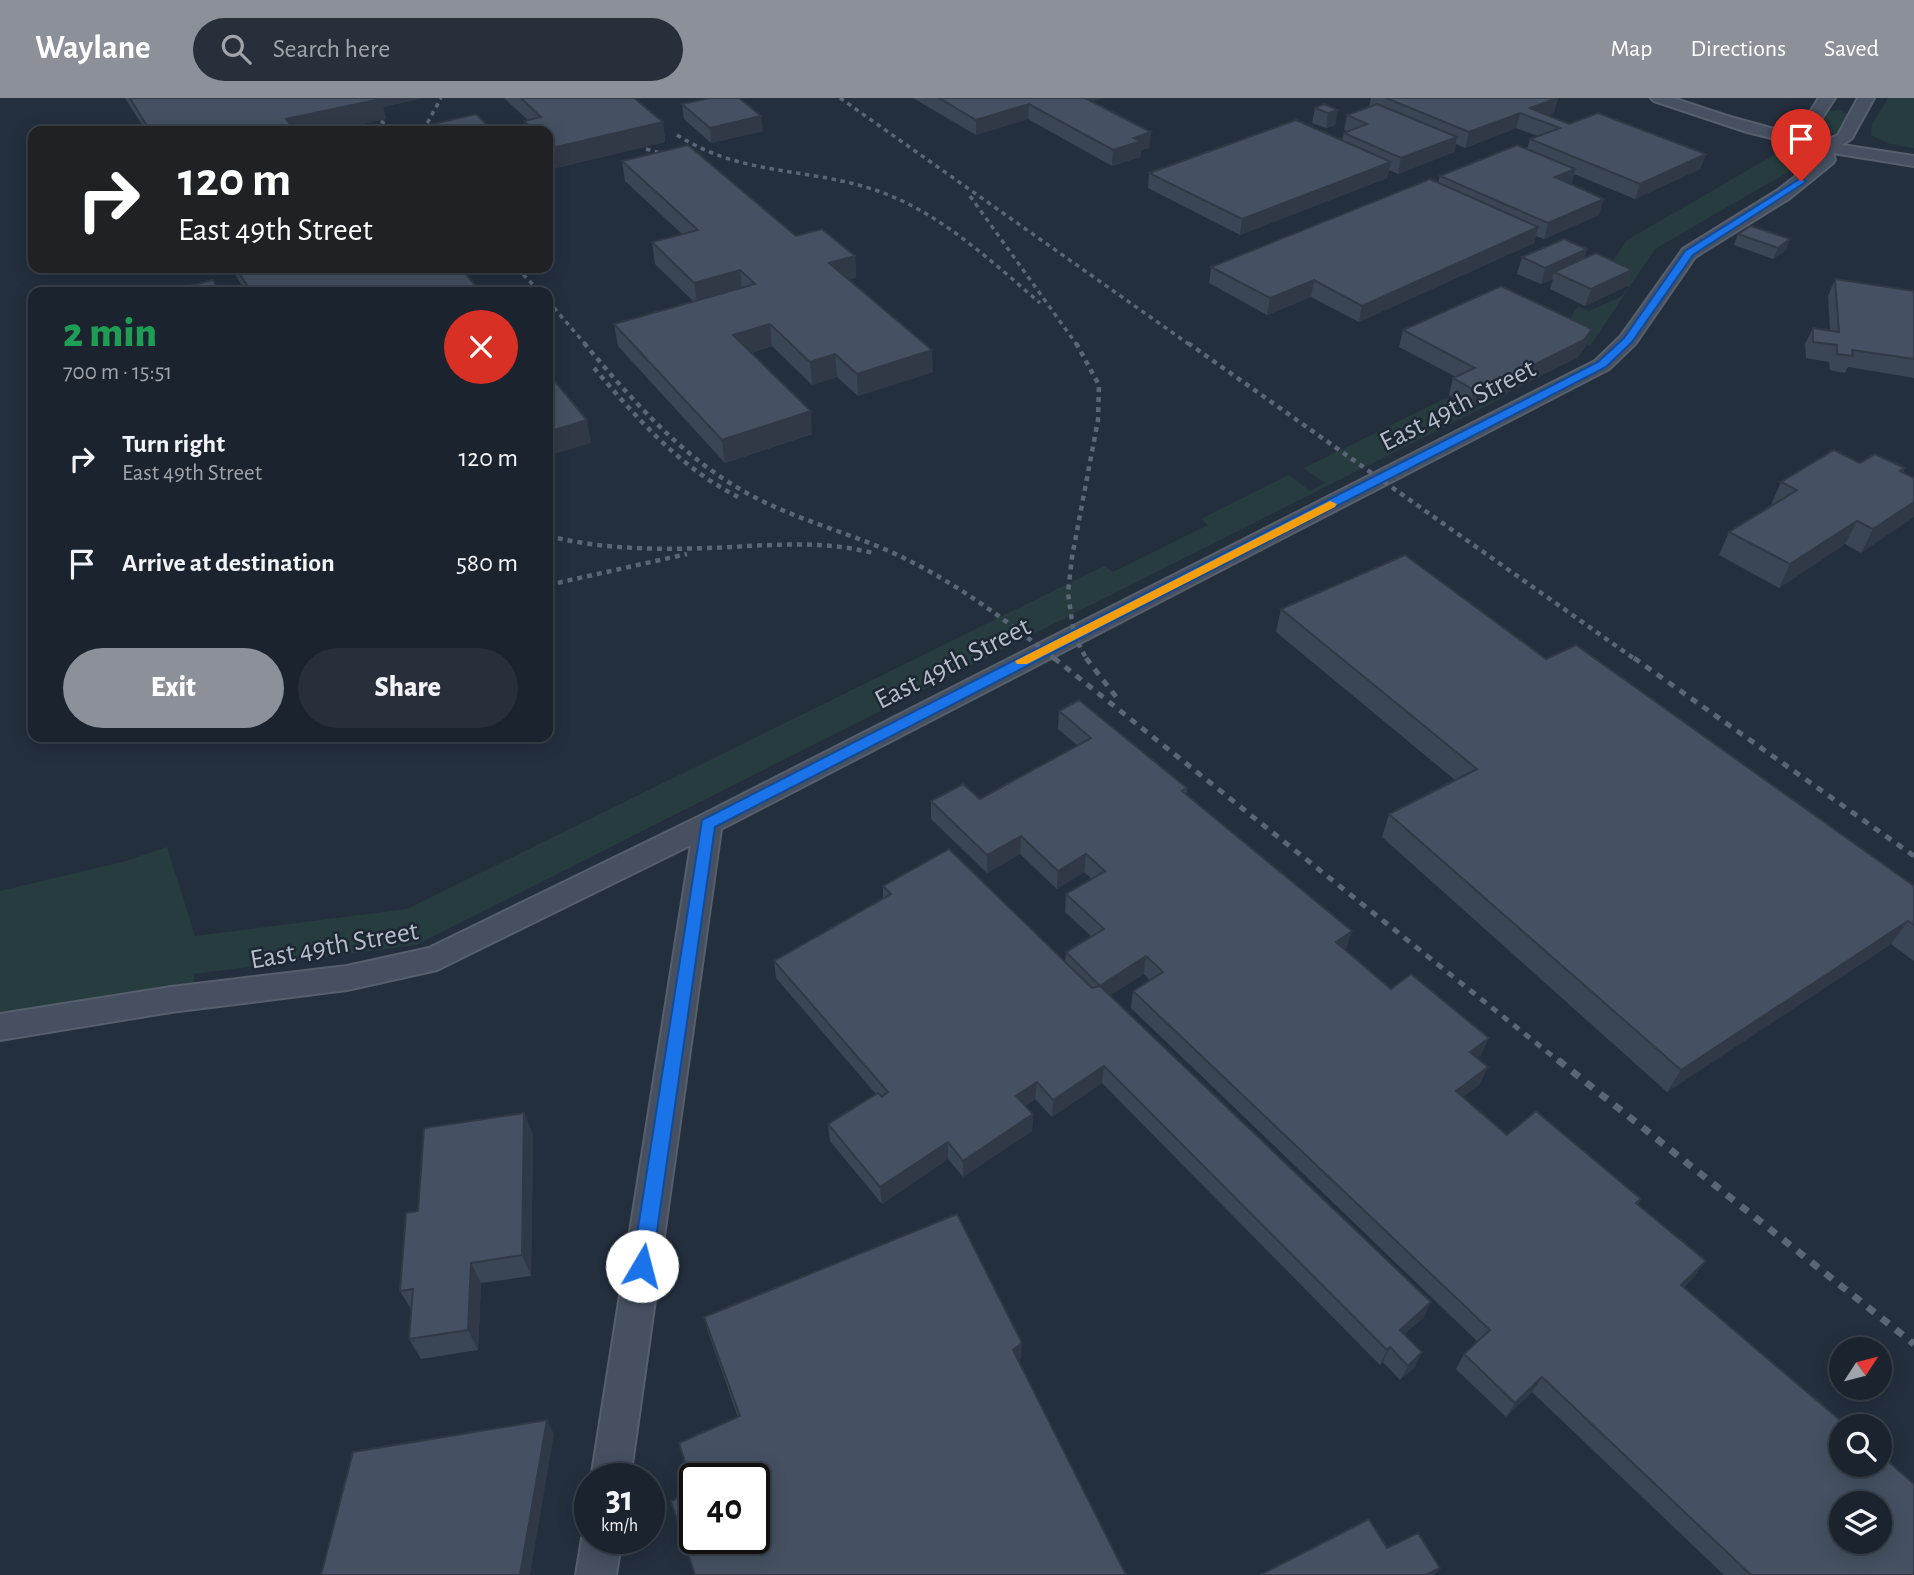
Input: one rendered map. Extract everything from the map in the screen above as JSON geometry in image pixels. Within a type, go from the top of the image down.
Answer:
[{"type":"street","points":[[1659,98],[1725,121],[1823,147],[1914,160]]},
{"type":"street","points":[[1823,147],[1808,136],[1807,129],[1827,98]]},
{"type":"street","points":[[1823,147],[1844,138],[1866,98]]},
{"type":"street","name":"East 49th Street","points":[[0,1027],[194,996],[290,987],[393,971],[437,958],[708,824],[1602,365],[1628,340],[1689,253],[1801,181],[1827,160],[1823,147]]},
{"type":"street","points":[[612,1463],[708,824]]},
{"type":"street","points":[[596,1575],[599,1554]]},
{"type":"green space","points":[[1888,98],[1914,98],[1914,148],[1890,144],[1871,135],[1872,125]]},
{"type":"green space","points":[[1838,110],[1848,114],[1836,134],[1817,130],[1829,111]]},
{"type":"green space","points":[[1774,155],[1800,165],[1655,249],[1590,346],[1561,332],[1578,306],[1589,311],[1622,296],[1629,287],[1604,274],[1627,240]]},
{"type":"green space","points":[[1510,394],[416,945],[194,974],[194,996],[0,1030],[0,891],[126,861],[167,847],[195,936],[407,909],[1104,566],[1113,572],[1208,525],[1201,519],[1289,475],[1310,491],[1325,483],[1304,468],[1446,398],[1470,410]]},
{"type":"building","points":[[130,98],[381,99],[286,119],[292,126],[147,126]]},
{"type":"building","points":[[521,98],[634,98],[663,122],[553,148],[553,126],[530,126],[524,121],[541,117]]},
{"type":"building","points":[[710,98],[739,98],[761,116],[710,128],[682,104]]},
{"type":"building","points":[[939,98],[1085,98],[1151,132],[1134,138],[1141,141],[1113,150],[1029,104],[976,120]]},
{"type":"building","points":[[1386,98],[1557,98],[1530,108],[1569,124],[1598,113],[1706,154],[1640,184],[1530,139],[1560,128],[1520,113],[1469,132]]},
{"type":"building","points":[[1324,104],[1338,110],[1328,113],[1315,108]]},
{"type":"building","points":[[1377,104],[1457,137],[1401,158],[1344,133],[1367,124],[1347,115]]},
{"type":"building","points":[[476,114],[488,126],[430,126]]},
{"type":"building","points":[[1296,120],[1391,162],[1242,219],[1149,173]]},
{"type":"building","points":[[688,145],[796,236],[822,229],[855,256],[829,263],[932,350],[857,374],[835,354],[810,362],[770,324],[733,335],[811,411],[722,440],[614,324],[755,284],[740,270],[694,283],[652,242],[698,230],[622,161]]},
{"type":"building","points":[[1517,145],[1575,169],[1555,177],[1604,199],[1548,223],[1440,176]]},
{"type":"building","points":[[1430,179],[1538,227],[1362,306],[1314,280],[1270,298],[1211,267]]},
{"type":"building","points":[[1751,226],[1790,239],[1778,248],[1738,234]]},
{"type":"building","points":[[1564,239],[1587,249],[1545,268],[1522,257]]},
{"type":"building","points":[[1596,253],[1632,270],[1591,289],[1554,272]]},
{"type":"building","points":[[239,273],[465,273],[477,287],[248,287]]},
{"type":"building","points":[[1835,279],[1914,291],[1914,359],[1852,350],[1853,356],[1837,354],[1837,345],[1813,342],[1813,328],[1839,332]]},
{"type":"building","points":[[213,280],[217,287],[185,287]]},
{"type":"building","points":[[1501,286],[1592,329],[1584,340],[1501,381],[1497,379],[1474,390],[1453,378],[1475,368],[1403,330]]},
{"type":"building","points":[[553,379],[587,420],[553,430]]},
{"type":"building","points":[[1834,450],[1860,463],[1875,454],[1905,468],[1900,471],[1914,478],[1914,502],[1873,529],[1857,521],[1790,564],[1729,532],[1797,490],[1781,482]]},
{"type":"building","points":[[1405,555],[1546,659],[1576,645],[1914,886],[1914,925],[1908,921],[1681,1070],[1389,814],[1477,769],[1281,609]]},
{"type":"building","points":[[1079,700],[1187,788],[1182,791],[1352,931],[1336,942],[1391,989],[1411,974],[1489,1038],[1470,1052],[1488,1067],[1456,1091],[1507,1135],[1536,1111],[1641,1199],[1636,1203],[1706,1261],[1681,1285],[1833,1414],[1829,1414],[1829,1477],[1892,1477],[1892,1465],[1914,1484],[1914,1575],[1751,1575],[1542,1377],[1515,1403],[1464,1354],[1490,1330],[1133,991],[1163,972],[1146,956],[1100,986],[1066,952],[1104,929],[1066,894],[1105,871],[1086,854],[1058,871],[1021,836],[987,855],[931,801],[963,784],[980,799],[1091,738],[1059,711]]},
{"type":"building","points":[[949,849],[1092,988],[1100,986],[1431,1302],[1400,1330],[1422,1352],[1408,1366],[1390,1347],[1387,1350],[1104,1066],[1053,1100],[1037,1082],[1016,1096],[1033,1114],[963,1161],[948,1142],[880,1187],[828,1124],[878,1093],[882,1097],[888,1092],[774,961],[891,894],[883,886]]},
{"type":"building","points":[[524,1113],[522,1255],[471,1263],[468,1330],[409,1339],[413,1289],[400,1291],[406,1213],[418,1211],[424,1128]]},
{"type":"building","points":[[957,1214],[1022,1343],[1013,1350],[1126,1575],[695,1575],[688,1554],[770,1554],[770,1463],[685,1463],[679,1443],[740,1416],[704,1317]]},
{"type":"building","points":[[547,1420],[520,1575],[321,1575],[353,1452]]},
{"type":"building","points":[[679,1498],[679,1526],[671,1501]]},
{"type":"building","points":[[1369,1519],[1387,1548],[1418,1533],[1440,1568],[1426,1575],[1260,1575]]},
{"type":"railway","points":[[426,126],[441,98]]},
{"type":"railway","points":[[840,98],[1190,345]]},
{"type":"railway","points":[[381,121],[386,126]]},
{"type":"railway","points":[[677,135],[725,158],[846,182],[896,198],[961,237],[1040,303]]},
{"type":"railway","points":[[646,149],[674,157]]},
{"type":"railway","points":[[970,196],[1077,345]]},
{"type":"railway","points":[[522,273],[535,287]]},
{"type":"railway","points":[[553,307],[586,345]]},
{"type":"railway","points":[[584,343],[670,437],[709,469],[766,503],[882,548],[929,571],[994,613],[1056,660]]},
{"type":"railway","points":[[1076,343],[1099,385],[1098,420],[1072,557],[1068,593],[1074,635],[1087,660]]},
{"type":"railway","points":[[1188,343],[1636,660]]},
{"type":"railway","points":[[594,368],[677,456],[716,485],[738,497]]},
{"type":"railway","points":[[553,537],[628,548],[811,545],[873,553]]},
{"type":"railway","points":[[553,584],[687,554]]},
{"type":"railway","points":[[1054,658],[1560,1062]]},
{"type":"railway","points":[[1086,658],[1117,698]]},
{"type":"railway","points":[[1634,658],[1914,856]]},
{"type":"railway","points":[[1558,1060],[1914,1344]]},
{"type":"slow traffic","points":[[1022,661],[1330,504]]},
{"type":"route","points":[[642,1266],[708,824],[1602,365],[1628,340],[1689,253],[1801,181]]}]
